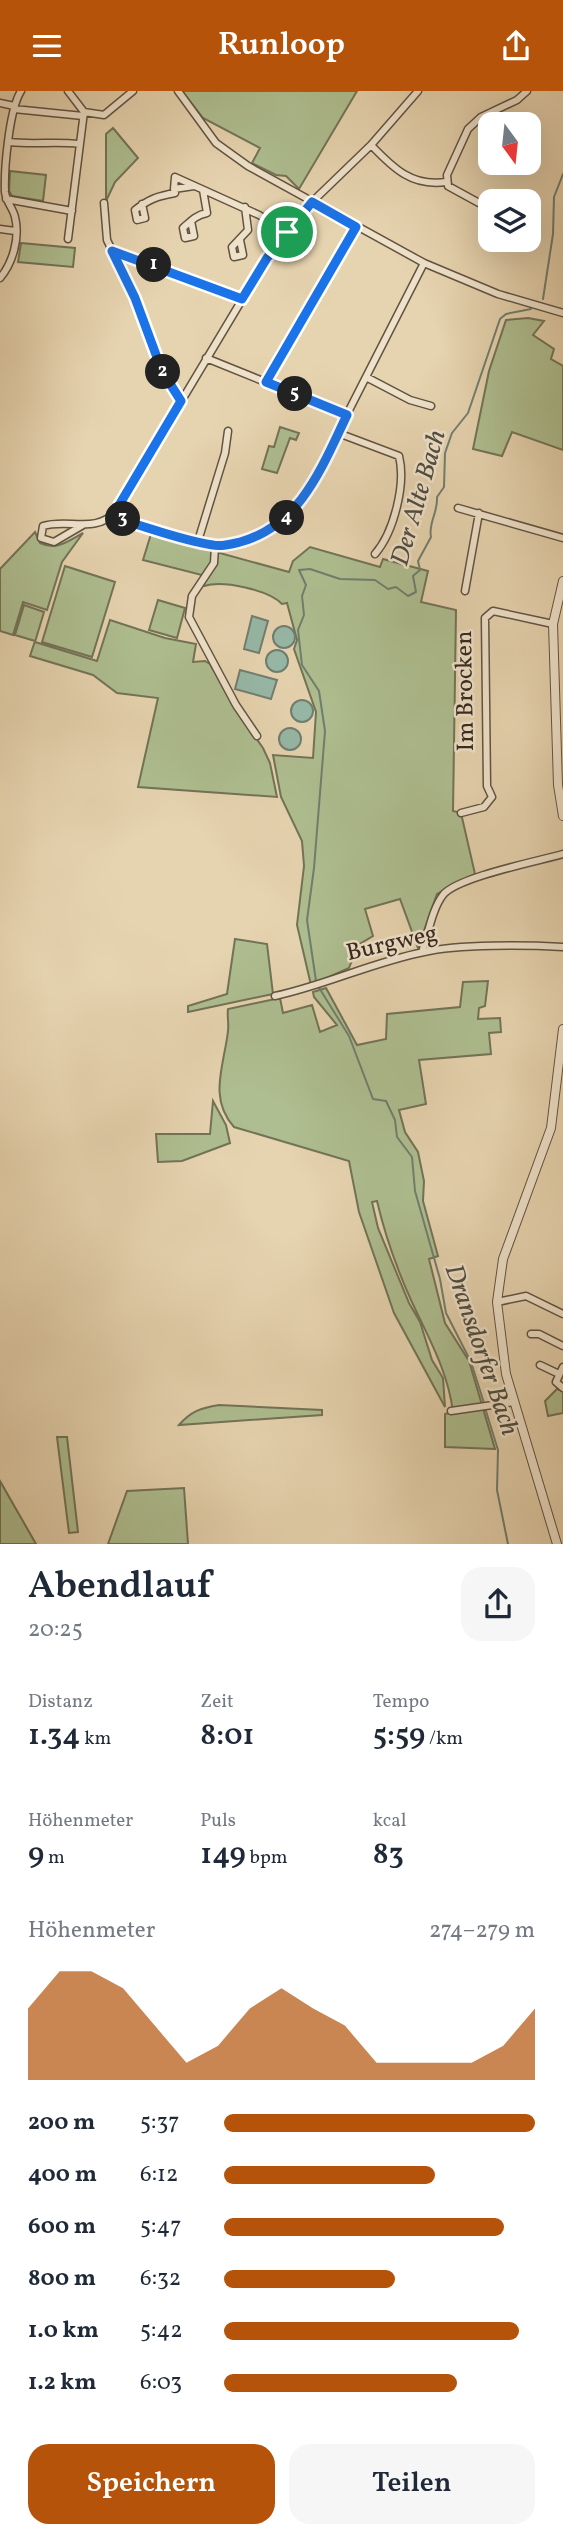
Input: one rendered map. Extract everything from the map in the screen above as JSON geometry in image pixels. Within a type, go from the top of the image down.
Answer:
[{"type":"street","points":[[0,278],[11,263],[15,231],[15,217],[6,199],[4,166],[14,108],[20,91]]},
{"type":"street","points":[[68,91],[83,114],[68,239]]},
{"type":"street","points":[[0,103],[14,108],[104,115],[133,91]]},
{"type":"street","points":[[178,91],[222,149],[312,202],[424,263],[498,294],[563,313]]},
{"type":"street","points":[[83,525],[54,542],[41,538],[43,526],[52,523],[101,523],[115,512],[242,299],[287,232],[312,202],[371,145],[418,91]]},
{"type":"street","points":[[446,182],[468,129],[481,117],[517,100],[527,91]]},
{"type":"street","points":[[10,142],[36,145],[51,141],[79,144]]},
{"type":"street","points":[[371,145],[410,179],[429,184],[446,182]]},
{"type":"street","points":[[142,204],[151,197],[175,193],[175,177],[245,207],[287,232]]},
{"type":"street","points":[[446,182],[452,189],[478,203]]},
{"type":"street","points":[[174,189],[194,186]]},
{"type":"street","points":[[191,221],[207,213],[203,190]]},
{"type":"street","points":[[6,199],[72,211]]},
{"type":"street","points":[[104,204],[105,231],[112,251],[135,298],[162,371],[181,401]]},
{"type":"street","points":[[240,240],[248,230],[245,207]]},
{"type":"street","points":[[266,382],[356,227]]},
{"type":"street","points":[[0,229],[15,231]]},
{"type":"street","points":[[112,251],[242,299]]},
{"type":"street","points":[[115,512],[125,521],[215,546],[250,539],[285,520],[304,496],[424,263]]},
{"type":"street","points":[[206,358],[347,415]]},
{"type":"street","points":[[366,377],[410,400],[431,406]]},
{"type":"street","points":[[198,541],[225,453],[228,432]]},
{"type":"street","points":[[338,433],[399,456],[402,468],[394,512],[385,543],[376,554]]},
{"type":"street","points":[[458,508],[563,538]]},
{"type":"street","points":[[465,591],[479,513]]},
{"type":"street","points":[[215,546],[214,563],[192,596],[189,617],[236,705],[257,736]]},
{"type":"street","points":[[563,581],[553,624],[558,653],[563,816]]},
{"type":"street","name":"Im Brocken","points":[[461,813],[484,807],[492,797],[486,786],[485,618],[493,611],[553,624]]},
{"type":"street","points":[[422,952],[439,902],[448,891],[481,876],[563,854]]},
{"type":"street","name":"Burgweg","points":[[275,996],[312,988],[351,972],[422,952],[563,947]]},
{"type":"street","points":[[557,1544],[506,1374],[497,1302],[503,1259],[551,1128],[563,1029]]},
{"type":"street","points":[[497,1302],[526,1296],[563,1314]]},
{"type":"street","points":[[531,1334],[539,1334],[563,1346]]},
{"type":"street","points":[[540,1365],[558,1378],[563,1388]]},
{"type":"street","points":[[551,1392],[563,1367]]},
{"type":"street","points":[[451,1411],[514,1402]]},
{"type":"shaded area","points":[[182,91],[357,91],[299,189],[286,176],[276,175],[252,163],[260,148],[203,118]]},
{"type":"shaded area","points":[[113,128],[138,158],[115,182],[106,201],[106,134]]},
{"type":"shaded area","points":[[10,171],[46,175],[43,201],[12,196],[9,191]]},
{"type":"shaded area","points":[[21,243],[75,248],[73,267],[18,262]]},
{"type":"shaded area","points":[[528,318],[544,321],[533,335],[554,349],[551,359],[563,366],[563,450],[512,432],[502,456],[473,449],[489,371],[506,320]]},
{"type":"shaded area","points":[[280,427],[299,433],[296,440],[290,438],[277,473],[262,469],[269,446],[274,447]]},
{"type":"shaded area","points":[[35,532],[40,543],[52,546],[83,533],[62,562],[47,610],[23,602],[13,635],[0,631],[0,569]]},
{"type":"shaded area","points":[[151,534],[289,572],[293,561],[310,547],[380,567],[383,559],[428,571],[421,602],[456,610],[453,811],[461,813],[475,874],[437,894],[418,948],[400,899],[365,909],[373,936],[358,945],[349,968],[311,985],[297,925],[304,866],[302,841],[281,797],[273,755],[313,758],[316,712],[294,649],[297,640],[287,603],[282,604],[267,594],[245,587],[222,584],[204,586],[202,575],[143,560]]},
{"type":"shaded area","points":[[65,566],[115,582],[92,657],[42,642]]},
{"type":"shaded area","points":[[158,600],[185,608],[177,638],[149,630]]},
{"type":"shaded area","points":[[24,605],[44,612],[35,642],[97,661],[110,620],[165,638],[196,644],[193,662],[205,661],[210,664],[235,708],[263,748],[270,763],[277,797],[138,787],[158,698],[117,693],[93,675],[30,656],[35,641],[15,635]]},
{"type":"shaded area","points":[[252,616],[268,621],[259,653],[244,649]]},
{"type":"shaded area","points":[[284,626],[292,629],[295,637],[292,645],[284,648],[276,645],[273,637],[276,629]]},
{"type":"shaded area","points":[[277,650],[287,657],[288,661],[281,671],[277,672],[267,665],[266,661],[273,651]]},
{"type":"shaded area","points":[[240,670],[277,680],[271,699],[235,689]]},
{"type":"shaded area","points":[[302,700],[310,703],[313,711],[310,719],[302,722],[294,719],[291,711],[294,703]]},
{"type":"shaded area","points":[[290,728],[298,731],[301,739],[298,747],[290,750],[282,747],[279,739],[282,731]]},
{"type":"shaded area","points":[[235,939],[267,944],[273,994],[188,1012],[188,1006],[227,994]]},
{"type":"shaded area","points":[[488,981],[485,1006],[479,1008],[478,1019],[500,1018],[501,1032],[489,1033],[491,1054],[419,1060],[426,1104],[399,1110],[405,1132],[418,1152],[424,1181],[423,1201],[438,1256],[429,1259],[445,1323],[469,1361],[495,1449],[445,1447],[445,1414],[453,1412],[447,1382],[401,1276],[377,1201],[372,1202],[378,1228],[409,1303],[420,1322],[432,1360],[443,1378],[445,1407],[394,1313],[359,1212],[349,1161],[234,1127],[226,1116],[220,1093],[228,1009],[280,998],[283,1013],[312,1005],[320,1032],[337,1025],[314,997],[313,992],[326,988],[357,1045],[386,1039],[387,1014],[460,1007],[463,982]]},
{"type":"shaded area","points":[[213,1101],[226,1125],[230,1143],[182,1161],[158,1162],[156,1134],[210,1134]]},
{"type":"shaded area","points":[[557,1389],[563,1391],[563,1413],[548,1416],[545,1401]]},
{"type":"shaded area","points":[[219,1405],[322,1410],[322,1415],[179,1425],[197,1411]]},
{"type":"shaded area","points":[[57,1437],[67,1437],[78,1532],[69,1533]]},
{"type":"shaded area","points":[[0,1481],[36,1544],[0,1544]]},
{"type":"shaded area","points":[[184,1488],[188,1544],[108,1544],[127,1491]]},
{"type":"waterway","name":"Der Alte Bach","points":[[543,299],[553,234],[554,197],[563,174]]},
{"type":"waterway","name":"Der Alte Bach","points":[[316,981],[307,920],[325,731],[319,691],[302,665],[298,630],[304,615],[302,596],[306,585],[299,570],[310,569],[340,579],[375,580],[388,589],[396,587],[408,596],[416,592],[413,576],[420,570],[418,561],[431,537],[437,497],[444,487],[445,453],[452,433],[468,413],[500,319],[506,314],[531,309]]},
{"type":"waterway","name":"Dransdorfer Bach","points":[[318,986],[349,1036],[373,1099],[386,1101],[395,1120],[397,1137],[412,1157],[415,1191],[440,1279],[446,1313],[471,1362],[484,1403]]},
{"type":"waterway","name":"Dransdorfer Bach","points":[[485,1408],[498,1450],[497,1490],[508,1544]]},
{"type":"route","points":[[312,202],[356,227],[279,355],[266,382],[347,415],[311,485],[285,520],[270,530],[233,544],[215,546],[125,521],[115,512],[181,401],[172,391],[162,371],[135,298],[112,251],[242,299],[267,258],[287,232],[312,202]]}]
